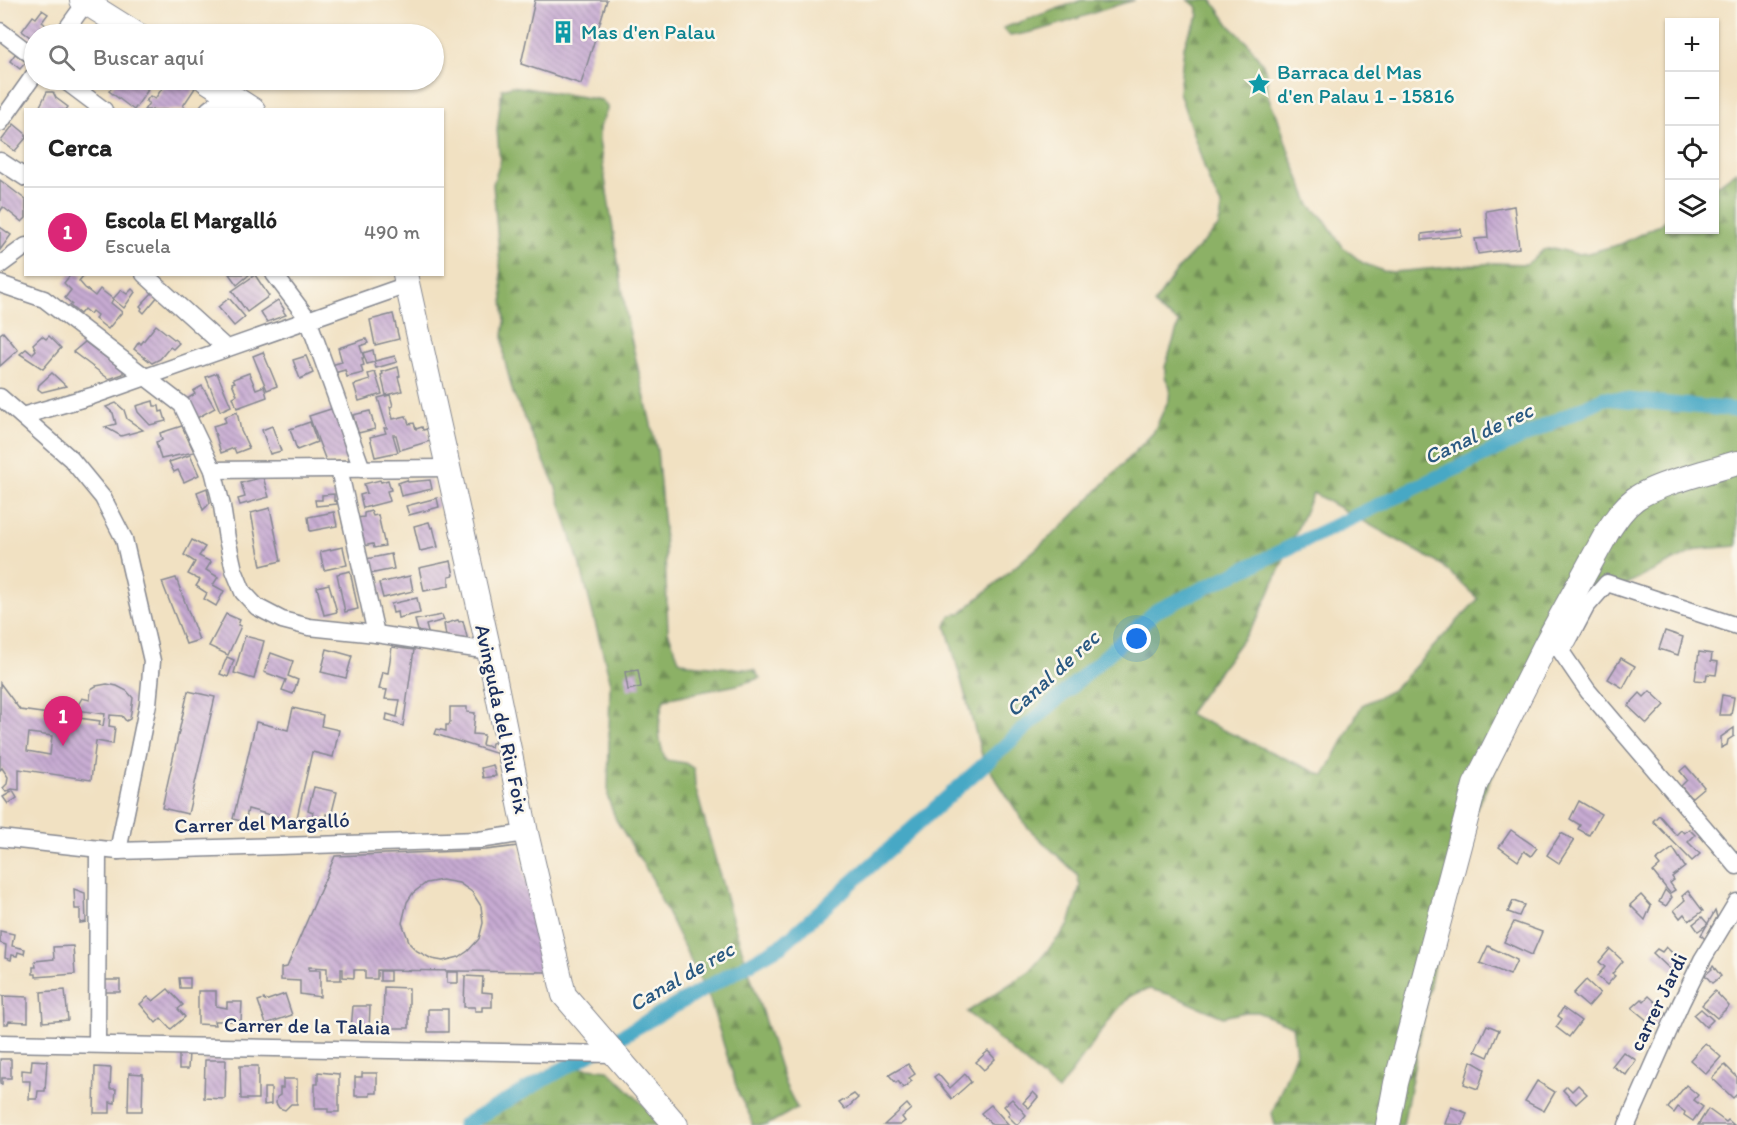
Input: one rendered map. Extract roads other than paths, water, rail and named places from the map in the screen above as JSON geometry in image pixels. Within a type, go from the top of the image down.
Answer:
[{"type":"street","points":[[69,24],[84,1],[120,24]]},
{"type":"street","points":[[0,31],[24,49]]},
{"type":"street","points":[[0,123],[24,89]]},
{"type":"street","points":[[77,90],[101,108]]},
{"type":"street","points":[[222,90],[250,108]]},
{"type":"street","points":[[210,108],[228,94]]},
{"type":"street","points":[[0,160],[24,177]]},
{"type":"street","points":[[0,265],[24,247]]},
{"type":"street","points":[[146,276],[226,348]]},
{"type":"street","points":[[276,276],[308,319],[362,469]]},
{"type":"street","points":[[22,416],[144,378],[308,319],[406,280]]},
{"type":"street","name":"Avinguda del Riu Foix","points":[[406,280],[489,651],[526,833],[564,995],[676,1125]]},
{"type":"street","points":[[0,284],[44,299],[182,405],[213,470],[234,570],[243,592],[258,607],[282,620],[309,627],[376,634],[489,651]]},
{"type":"street","points":[[0,397],[71,459],[103,498],[124,539],[152,661],[148,704],[118,850]]},
{"type":"street","points":[[1388,1125],[1396,1083],[1474,785],[1553,646],[1608,531],[1619,513],[1637,498],[1660,487],[1737,464]]},
{"type":"street","points":[[213,470],[448,468]]},
{"type":"street","points":[[339,469],[376,634]]},
{"type":"street","points":[[1553,646],[1568,641],[1586,607],[1607,583],[1737,626]]},
{"type":"street","points":[[1553,646],[1588,691],[1737,866]]},
{"type":"street","name":"Carrer del Margalló","points":[[0,837],[118,850],[479,840],[526,833]]},
{"type":"street","points":[[96,1044],[98,849]]},
{"type":"street","name":"carrer Jardi","points":[[1627,1125],[1702,960],[1737,902]]},
{"type":"street","name":"Carrer de la Talaia","points":[[0,1042],[613,1054]]},
{"type":"waterway","name":"Canal de rec","points":[[464,1125],[782,945],[1156,611],[1604,398],[1737,410]]},
{"type":"place","name":"Mas d'en Palau","points":[[563,32]]},
{"type":"place","name":"Barraca del Mas d'en Palau 1 - 15816","points":[[1259,84]]},
{"type":"place","name":"Escola El Margalló","points":[[63,746]]}]
